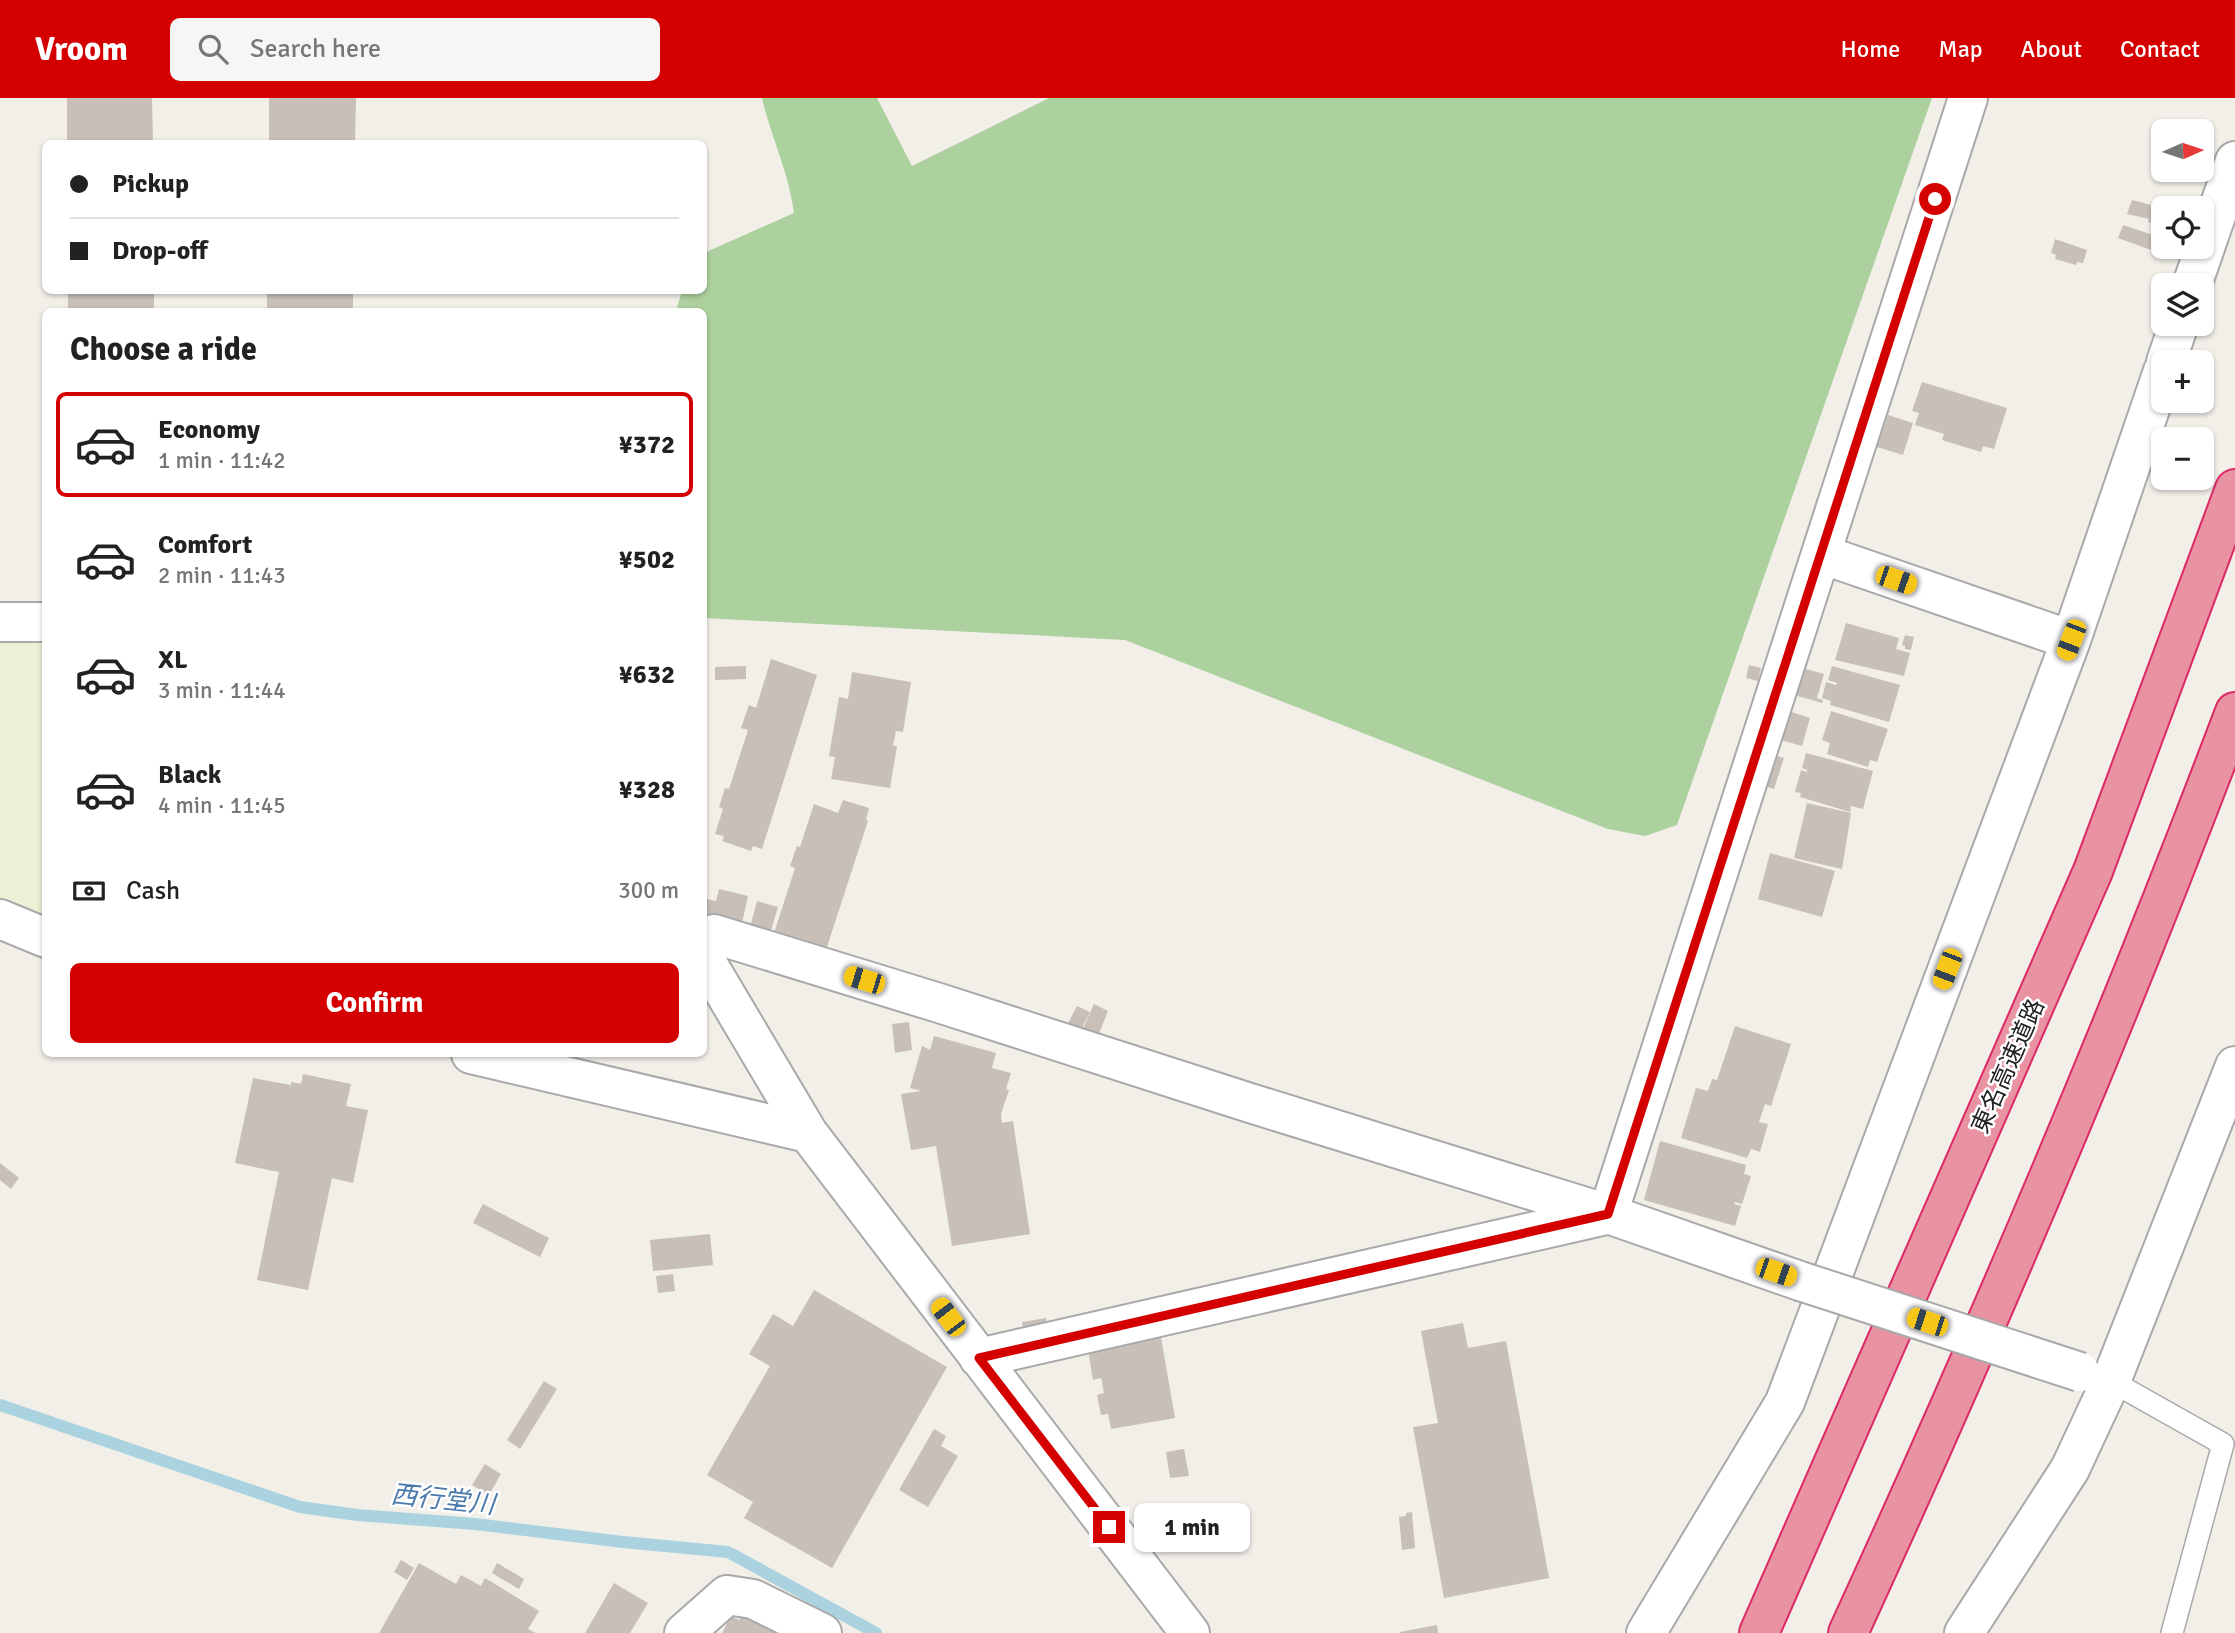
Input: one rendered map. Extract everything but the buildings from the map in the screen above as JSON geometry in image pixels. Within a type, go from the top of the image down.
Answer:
[{"type":"highway","name":"東名高速道路","points":[[1759,1633],[2093,871],[2235,489]]},
{"type":"highway","points":[[1848,1633],[1940,1432],[2160,910],[2235,712]]},
{"type":"street","points":[[1608,1214],[1968,98]]},
{"type":"street","points":[[2196,273],[2235,161]]},
{"type":"street","points":[[1646,1633],[1785,1402],[2071,640],[2151,406]]},
{"type":"street","points":[[1821,554],[2071,640]]},
{"type":"street","points":[[0,622],[42,622]]},
{"type":"street","points":[[0,919],[42,937]]},
{"type":"street","points":[[707,936],[714,934],[939,1003],[1608,1214],[1800,1281],[2095,1377]]},
{"type":"street","points":[[707,963],[808,1133],[1190,1633]]},
{"type":"street","points":[[484,1057],[808,1133]]},
{"type":"street","points":[[1964,1633],[2070,1469],[2095,1377],[2235,1066]]},
{"type":"street","points":[[979,1358],[1608,1214]]},
{"type":"street","points":[[684,1633],[727,1595],[752,1599],[822,1633]]},
{"type":"lane","points":[[2095,1377],[2223,1444],[2172,1633]]},
{"type":"green space","points":[[762,98],[877,98],[912,166],[1049,98],[1932,98],[1677,825],[1645,836],[1608,829],[1125,640],[707,618],[707,308],[677,308],[681,294],[707,294],[707,252],[794,213]]},
{"type":"green space","points":[[0,624],[42,624],[42,937],[0,919]]},
{"type":"waterway","name":"西行堂川","points":[[0,1405],[300,1507],[728,1552],[876,1633]]},
{"type":"route","points":[[1109,1527],[979,1358],[1608,1214],[1935,199]]}]
